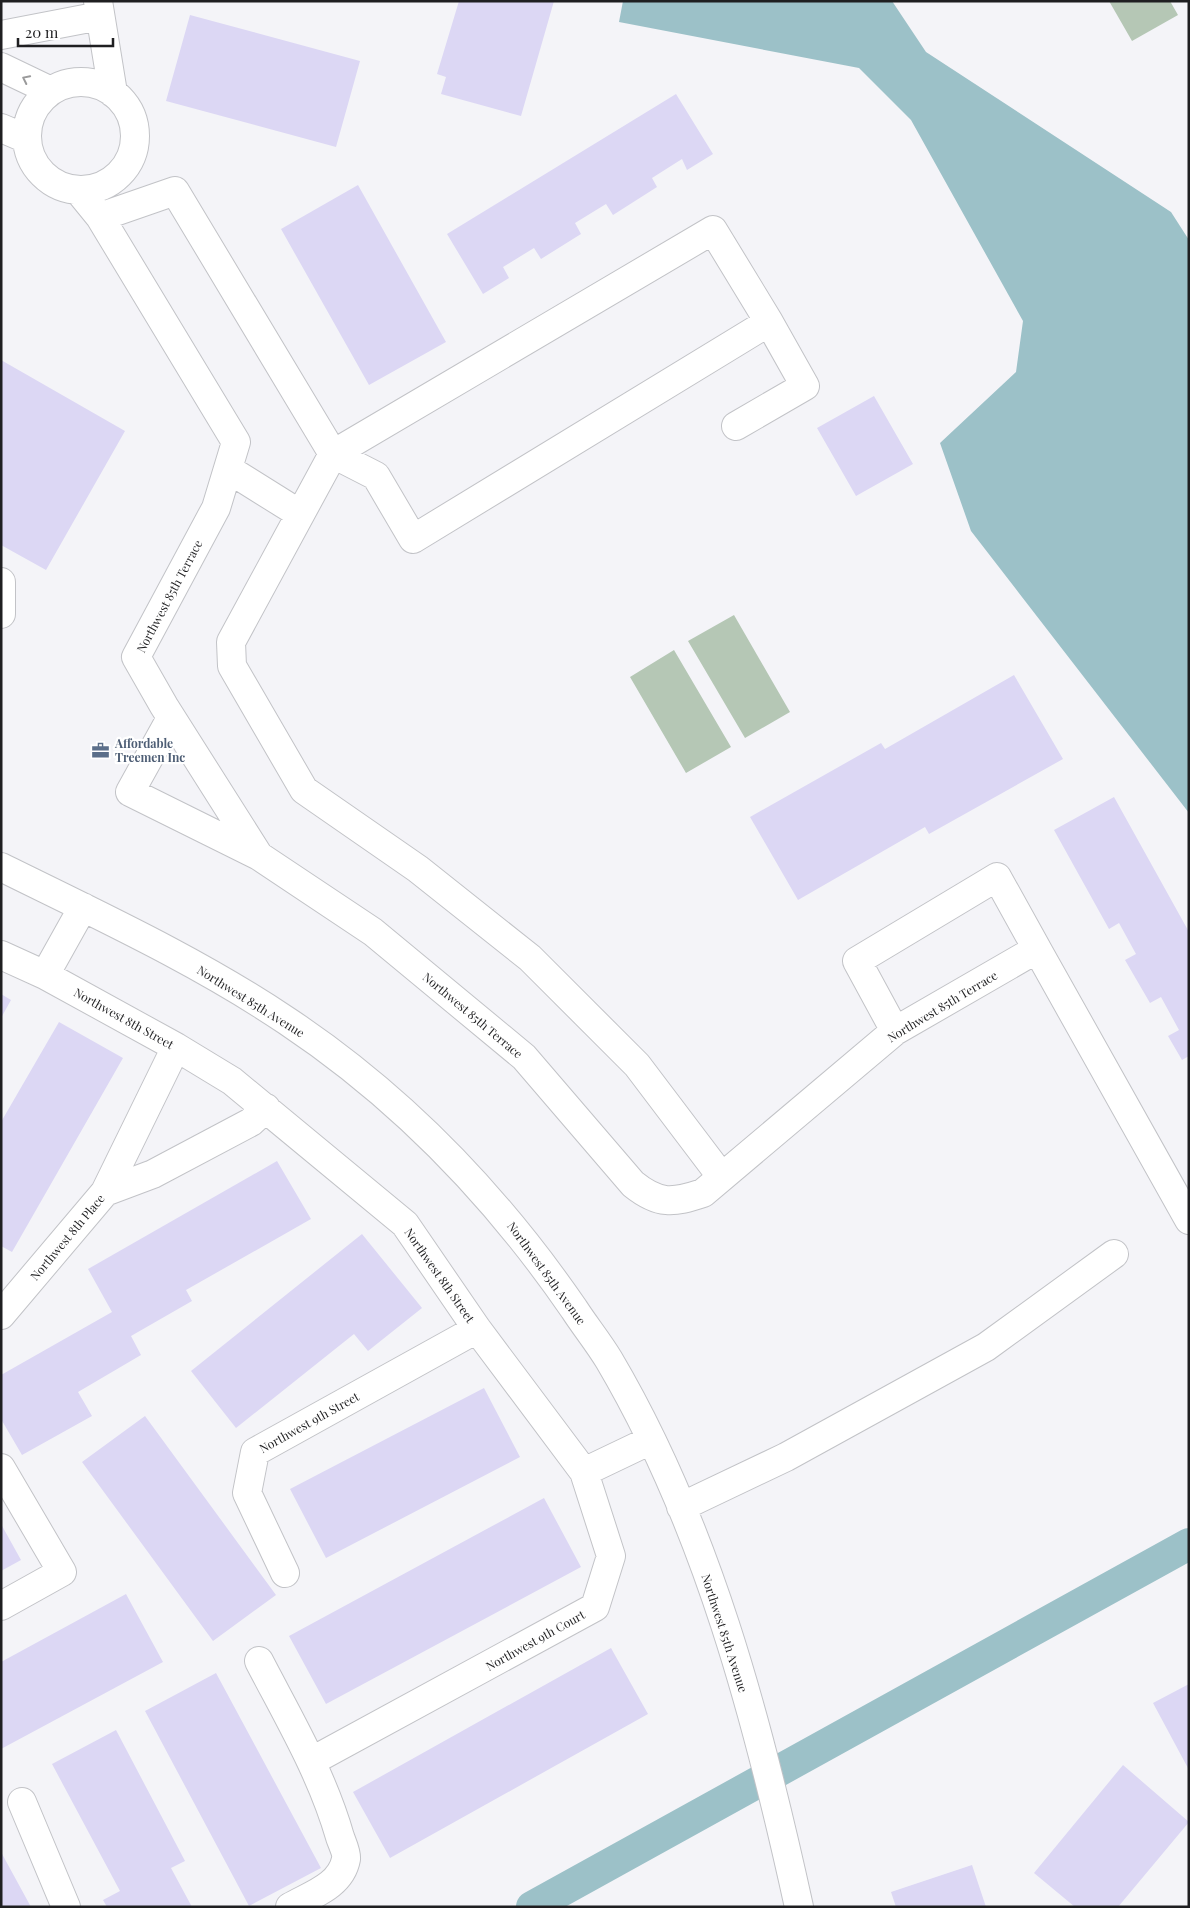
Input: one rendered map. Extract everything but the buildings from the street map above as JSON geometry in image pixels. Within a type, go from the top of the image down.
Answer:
[{"type":"street","points":[[1,36],[99,9],[113,93]]},
{"type":"street","points":[[1,67],[51,91]]},
{"type":"street","points":[[82,82],[98,85],[113,93],[125,105],[133,120],[135,137],[132,154],[124,169],[111,181],[96,188],[78,190],[62,187],[49,180],[37,169],[30,155],[27,139],[32,112],[51,91],[66,84],[82,82]]},
{"type":"street","points":[[1,128],[27,139]]},
{"type":"street","name":"Northwest 85th Terrace","points":[[78,190],[100,217],[236,442],[216,508],[136,657],[171,718],[259,856],[373,932],[524,1057],[633,1184],[650,1197],[679,1201],[703,1193],[895,1031],[1038,949]]},
{"type":"street","points":[[100,217],[175,191],[333,454],[376,476],[414,539],[769,322]]},
{"type":"street","points":[[721,1176],[637,1065],[530,958],[418,869],[304,790],[232,666],[231,642],[333,454],[713,230],[769,322],[805,386],[736,426]]},
{"type":"street","points":[[228,469],[300,514]]},
{"type":"street","points":[[1,582],[1,614]]},
{"type":"street","points":[[171,718],[130,792],[259,856]]},
{"type":"street","name":"Northwest 85th Avenue","points":[[1,867],[83,907],[221,980],[288,1022],[352,1069],[436,1143],[505,1216],[552,1277],[609,1360],[651,1440],[681,1507],[712,1588],[741,1679],[780,1819],[799,1907]]},
{"type":"street","points":[[895,1031],[857,961],[997,877],[1189,1220]]},
{"type":"street","points":[[46,975],[83,907]]},
{"type":"street","name":"Northwest 8th Street","points":[[1,955],[46,975],[176,1047],[232,1081],[405,1224],[477,1329],[584,1472]]},
{"type":"street","name":"Northwest 8th Place","points":[[1,1315],[105,1192],[176,1047]]},
{"type":"street","points":[[105,1192],[153,1174],[251,1122],[266,1108]]},
{"type":"street","points":[[681,1507],[786,1457],[986,1347],[1114,1254]]},
{"type":"street","name":"Northwest 9th Street","points":[[286,1573],[247,1492],[254,1452],[477,1329]]},
{"type":"street","points":[[584,1472],[651,1440]]},
{"type":"street","points":[[1,1468],[62,1572],[1,1606]]},
{"type":"street","name":"Northwest 9th Court","points":[[312,1761],[595,1607],[610,1556],[584,1472]]},
{"type":"street","points":[[259,1661],[312,1761],[332,1809],[346,1858],[332,1884],[290,1907]]},
{"type":"street","points":[[22,1802],[66,1907]]},
{"type":"green space","points":[[1109,1],[1170,1],[1178,15],[1132,41]]},
{"type":"green space","points":[[734,615],[790,712],[745,738],[688,641]]},
{"type":"green space","points":[[674,650],[731,747],[686,773],[630,677]]},
{"type":"water","points":[[623,1],[892,1],[926,52],[1171,212],[1189,240],[1189,813],[971,531],[940,443],[1016,372],[1023,321],[911,120],[859,68],[619,22]]},
{"type":"waterway","points":[[532,1907],[1189,1544]]},
{"type":"place","name":"Affordable Treemen Inc","points":[[101,750]]}]
